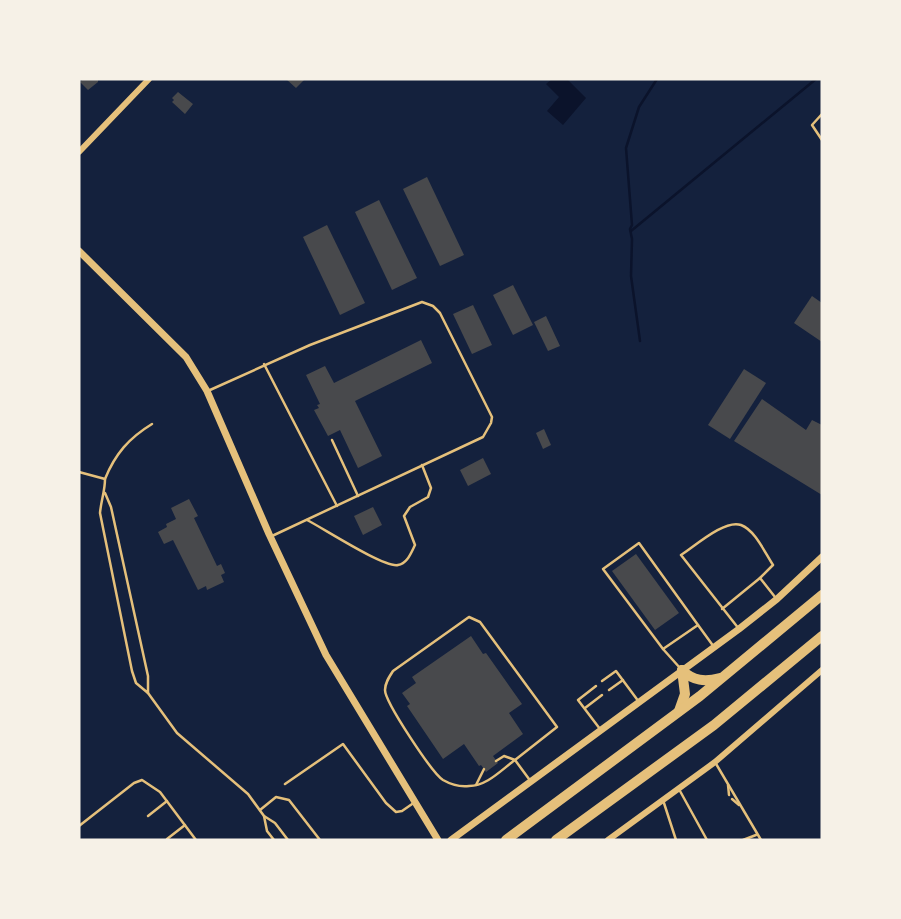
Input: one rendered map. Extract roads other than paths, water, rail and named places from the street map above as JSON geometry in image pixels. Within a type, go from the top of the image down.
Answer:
[{"type":"highway","points":[[506,840],[678,713],[822,595]]},
{"type":"highway","points":[[556,840],[713,725],[822,636]]},
{"type":"highway","points":[[682,670],[697,680],[710,681],[723,677]]},
{"type":"highway","points":[[678,713],[685,694],[682,670]]},
{"type":"street","points":[[79,152],[149,79]]},
{"type":"street","points":[[79,251],[187,357],[207,391],[270,537],[326,655],[438,840]]},
{"type":"street","points":[[451,840],[739,629],[777,599],[822,557]]},
{"type":"street","points":[[608,840],[715,762],[822,670]]},
{"type":"lane","points":[[822,114],[812,125],[822,140]]},
{"type":"lane","points":[[207,391],[264,364],[422,302],[433,306],[439,313],[492,417],[483,437],[270,537]]},
{"type":"lane","points":[[264,364],[337,506]]},
{"type":"lane","points":[[148,693],[148,676],[111,507],[105,494],[105,479],[123,446],[152,424]]},
{"type":"lane","points":[[332,440],[358,496]]},
{"type":"lane","points":[[307,520],[380,561],[394,566],[402,565],[415,545],[404,516],[410,507],[428,497],[431,488],[422,465]]},
{"type":"lane","points":[[79,472],[105,479]]},
{"type":"lane","points":[[105,494],[100,513],[136,683],[148,693],[177,733],[248,794],[264,816],[267,831],[274,840]]},
{"type":"lane","points":[[722,609],[773,565],[753,535],[741,525],[720,528],[681,555],[722,609],[739,629]]},
{"type":"lane","points":[[682,670],[603,569],[639,543],[714,647]]},
{"type":"lane","points":[[761,578],[777,599]]},
{"type":"lane","points":[[465,618],[480,622],[557,727],[515,760],[488,780],[475,785],[450,783],[434,772],[386,698],[385,690],[393,671],[465,618]]},
{"type":"lane","points":[[663,649],[698,625]]},
{"type":"lane","points":[[602,681],[616,671],[639,702]]},
{"type":"lane","points":[[609,690],[623,680]]},
{"type":"lane","points":[[596,686],[578,700],[601,730]]},
{"type":"lane","points":[[584,708],[602,695]]},
{"type":"lane","points":[[285,783],[342,744],[386,803],[396,812],[415,802]]},
{"type":"lane","points":[[496,761],[504,757],[515,760],[531,781]]},
{"type":"lane","points":[[715,762],[761,840]]},
{"type":"lane","points":[[475,785],[484,769]]},
{"type":"lane","points":[[79,826],[134,783],[142,780],[160,792],[196,840]]},
{"type":"lane","points":[[728,784],[730,797],[741,806]]},
{"type":"lane","points":[[678,788],[707,840]]},
{"type":"lane","points":[[260,810],[276,797],[289,800],[320,840]]},
{"type":"lane","points":[[663,800],[676,840]]},
{"type":"lane","points":[[148,816],[167,801]]},
{"type":"lane","points":[[264,816],[275,823],[288,840]]},
{"type":"lane","points":[[167,839],[185,825]]},
{"type":"lane","points":[[743,840],[757,834]]},
{"type":"water","points":[[552,79],[567,79],[586,98],[563,125],[547,111],[559,97],[546,84]]},
{"type":"waterway","points":[[640,341],[631,276],[632,225],[626,148],[639,107],[657,79]]},
{"type":"waterway","points":[[631,231],[816,79]]}]
